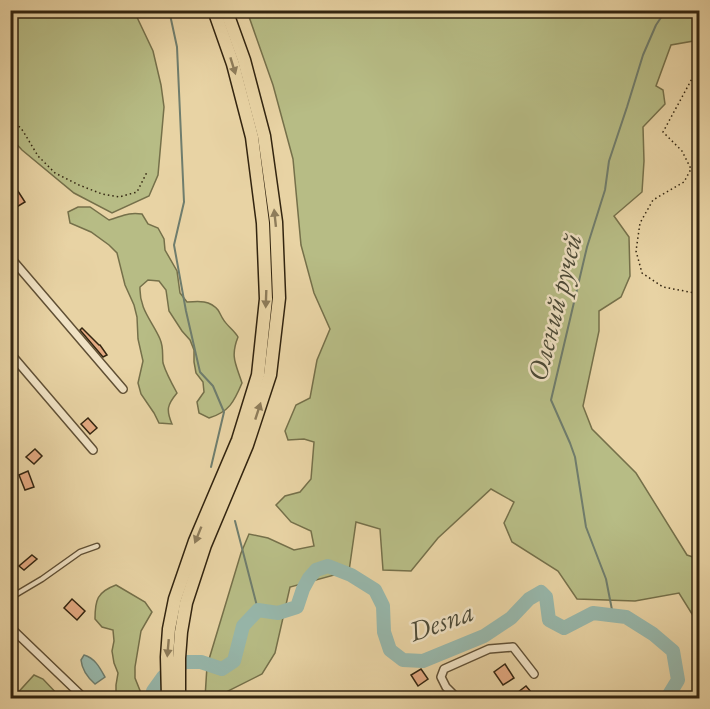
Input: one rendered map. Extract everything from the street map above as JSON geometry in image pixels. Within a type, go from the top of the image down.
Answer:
[{"type":"highway","points":[[179,699],[178,658],[181,601],[195,541],[238,440],[258,375],[266,299],[263,223],[252,137],[233,64],[214,10]]},
{"type":"highway","points":[[168,699],[169,629],[247,445],[270,375],[279,298],[276,222],[264,136],[244,60],[225,10]]},
{"type":"street","points":[[10,257],[123,389]]},
{"type":"street","points":[[10,353],[93,450]]},
{"type":"street","points":[[10,627],[84,699]]},
{"type":"street","points":[[457,699],[446,687],[441,677],[444,669],[489,649],[513,647],[534,674]]},
{"type":"lane","points":[[10,598],[80,552],[97,546]]},
{"type":"path","points":[[699,64],[663,132],[682,151],[691,169],[684,182],[653,200],[640,223],[636,251],[642,273],[656,283],[663,287],[699,294]]},
{"type":"path","points":[[10,116],[23,131],[38,156],[55,173],[79,185],[102,194],[119,197],[137,192],[147,172]]},
{"type":"green space","points":[[10,11],[134,11],[153,51],[164,107],[158,175],[149,196],[112,213],[74,193],[22,150],[11,138]]},
{"type":"green space","points":[[247,11],[699,11],[699,40],[671,45],[656,86],[663,90],[665,104],[643,127],[642,192],[614,216],[629,237],[630,276],[621,297],[599,311],[599,331],[583,406],[592,429],[636,473],[687,555],[699,559],[699,621],[697,622],[679,593],[635,601],[577,599],[558,571],[512,542],[504,523],[514,502],[491,489],[438,538],[411,571],[383,570],[380,529],[356,522],[349,571],[290,587],[275,653],[262,674],[222,694],[219,698],[205,698],[207,666],[241,553],[249,534],[268,538],[294,550],[314,546],[311,531],[291,522],[276,505],[285,496],[300,492],[311,479],[314,442],[304,439],[288,440],[285,431],[296,405],[310,398],[317,360],[330,329],[314,293],[301,245],[293,159],[273,85]]},
{"type":"green space","points":[[78,207],[90,207],[109,220],[129,214],[142,214],[148,224],[158,228],[164,239],[165,250],[177,271],[180,293],[187,302],[200,301],[211,304],[238,337],[234,350],[242,383],[233,401],[221,413],[209,418],[199,413],[197,402],[204,392],[203,382],[196,373],[194,350],[190,340],[169,311],[166,290],[159,281],[148,280],[140,287],[140,295],[160,339],[163,363],[177,393],[168,408],[172,424],[159,423],[141,394],[138,383],[143,361],[138,339],[137,317],[125,285],[117,253],[91,232],[70,223],[68,212]]},
{"type":"green space","points":[[116,585],[145,602],[152,612],[141,631],[135,667],[135,678],[143,698],[117,698],[118,673],[112,651],[113,630],[102,627],[95,619],[98,598]]},
{"type":"green space","points":[[34,675],[43,679],[61,698],[13,698]]},
{"type":"shaded area","points":[[84,655],[94,661],[105,677],[95,684],[82,667],[81,660]]},
{"type":"building","points":[[14,185],[25,202],[15,208],[10,202],[10,188]]},
{"type":"building","points":[[82,328],[107,355],[103,357],[80,330]]},
{"type":"building","points":[[88,418],[97,428],[90,434],[81,424]]},
{"type":"building","points":[[35,449],[42,456],[34,464],[26,457]]},
{"type":"building","points":[[28,471],[34,487],[25,490],[19,475]]},
{"type":"building","points":[[32,555],[37,559],[24,570],[19,566]]},
{"type":"building","points":[[72,599],[85,611],[77,620],[64,608]]},
{"type":"building","points":[[505,664],[514,678],[503,685],[494,672]]},
{"type":"building","points":[[421,669],[428,679],[418,686],[411,675]]},
{"type":"building","points":[[526,686],[537,699],[521,699],[517,693]]},
{"type":"waterway","points":[[169,10],[177,47],[184,202],[174,245],[200,372],[213,386],[224,412],[211,467]]},
{"type":"waterway","name":"Олений ручей","points":[[613,615],[606,579],[586,527],[575,457],[551,400],[587,247],[605,190],[609,161],[643,55],[656,25],[666,10]]},
{"type":"waterway","points":[[235,521],[258,610]]},
{"type":"waterway","name":"Desna","points":[[153,698],[153,691],[163,677],[185,662],[201,662],[222,669],[234,661],[243,626],[258,610],[278,613],[297,607],[309,578],[316,570],[328,566],[351,575],[375,590],[383,606],[384,632],[390,650],[403,660],[423,661],[484,636],[511,618],[529,599],[541,592],[546,597],[549,620],[564,628],[593,613],[626,617],[653,634],[673,651],[678,680],[667,698]]}]
